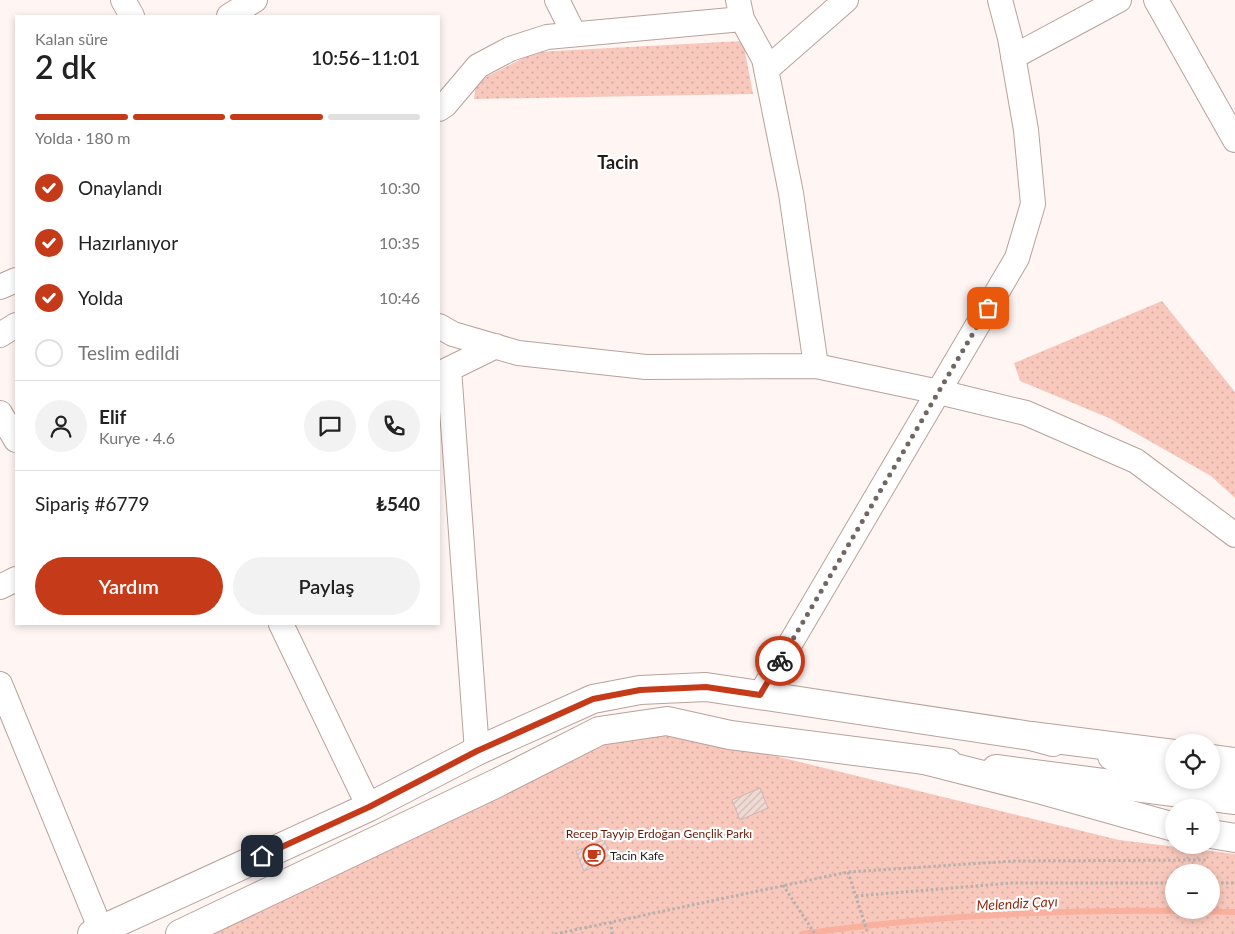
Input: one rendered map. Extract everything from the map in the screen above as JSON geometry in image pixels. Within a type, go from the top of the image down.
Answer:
[{"type":"main road","points":[[97,932],[369,807],[477,751],[593,699],[640,690],[706,687],[1031,736],[1165,753]]},
{"type":"main road","points":[[180,934],[497,783],[599,731],[667,721],[730,735],[1235,800]]},
{"type":"main road","points":[[1031,736],[1165,768]]},
{"type":"main road","points":[[924,760],[1042,790],[1165,824]]},
{"type":"main road","points":[[1220,760],[1235,762]]},
{"type":"main road","points":[[1220,777],[1235,779]]},
{"type":"main road","points":[[1220,843],[1235,838]]},
{"type":"street","points":[[123,0],[131,15]]},
{"type":"street","points":[[231,15],[255,0]]},
{"type":"street","points":[[557,0],[574,34]]},
{"type":"street","points":[[766,70],[846,0]]},
{"type":"street","points":[[760,695],[1017,258],[1032,204],[1026,130],[1013,57],[1000,0]]},
{"type":"street","points":[[1013,57],[1119,0]]},
{"type":"street","points":[[1156,0],[1235,140]]},
{"type":"street","points":[[440,108],[445,105],[478,66],[510,48],[547,37],[740,10],[764,59],[791,193],[816,366]]},
{"type":"street","points":[[0,287],[15,280]]},
{"type":"street","points":[[0,336],[15,327]]},
{"type":"street","points":[[440,327],[454,334],[518,353],[646,367],[816,366],[1026,413],[1136,461],[1235,535]]},
{"type":"street","points":[[477,751],[444,372],[496,346]]},
{"type":"street","points":[[0,413],[15,438]]},
{"type":"street","points":[[0,586],[15,579]]},
{"type":"street","points":[[281,625],[369,807]]},
{"type":"street","points":[[0,684],[97,932]]},
{"type":"path","points":[[555,934],[848,872],[1165,850]]},
{"type":"path","points":[[848,872],[868,934]]},
{"type":"path","points":[[856,896],[1012,883],[1165,883]]},
{"type":"path","points":[[1220,883],[1235,883]]},
{"type":"path","points":[[783,886],[815,934]]},
{"type":"path","points":[[611,922],[612,934]]},
{"type":"green space","points":[[743,41],[753,94],[474,99],[476,82],[535,52]]},
{"type":"green space","points":[[1162,301],[1235,392],[1235,498],[1211,476],[1109,418],[1020,381],[1014,363]]},
{"type":"green space","name":"Recep Tayyip Erdoğan Gençlik Parkı","points":[[673,731],[1119,840],[1165,846],[1165,854],[1220,854],[1220,852],[1235,854],[1235,934],[205,934],[523,779],[627,734]]},
{"type":"building","points":[[760,788],[768,808],[740,820],[732,800]]},
{"type":"building","name":"Tacin Kafe","points":[[604,840],[612,859],[584,871],[576,851]]},
{"type":"waterway","name":"Melendiz Çayı","points":[[802,934],[909,921],[1018,914],[1127,911],[1235,912]]},
{"type":"way so far","points":[[780,661],[988,308]]},
{"type":"place","name":"Tacin Kafe","points":[[594,855]]},
{"type":"district","name":"Tacin","points":[[618,162]]},
{"type":"route","points":[[262,856],[369,807],[477,751],[593,699],[640,690],[706,687],[760,695],[780,661]]}]
